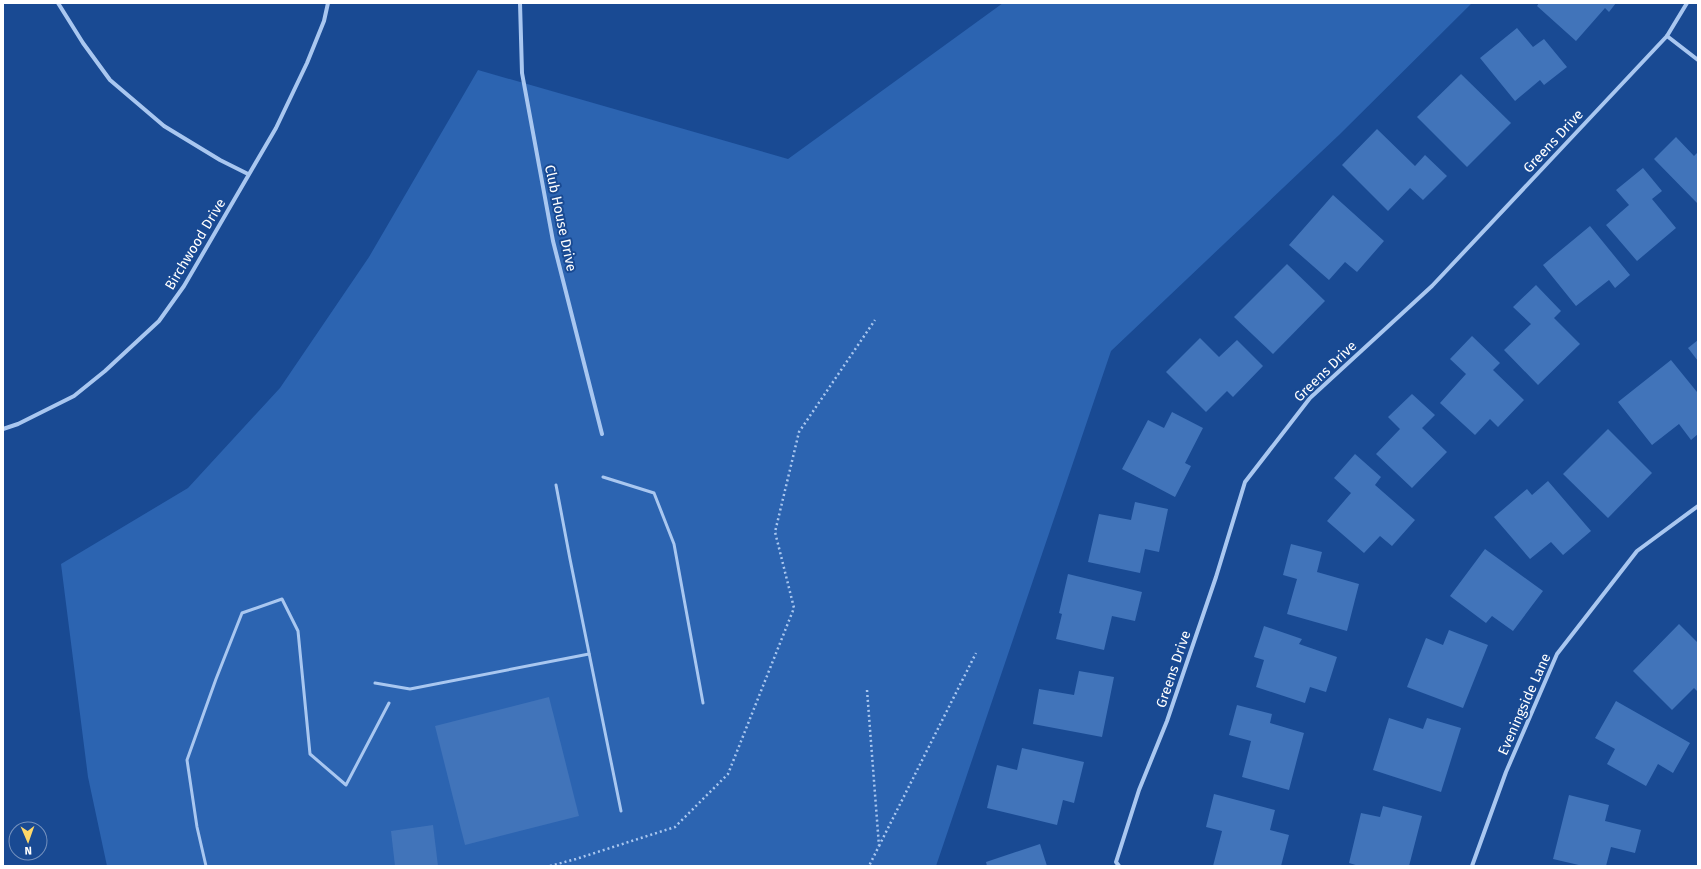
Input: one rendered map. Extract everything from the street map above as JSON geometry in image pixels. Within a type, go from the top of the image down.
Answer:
[{"type":"street","points":[[58,3],[83,43],[110,80],[164,126],[220,160],[248,174]]},
{"type":"street","name":"Birchwood Drive","points":[[3,429],[18,424],[74,396],[105,371],[159,321],[184,286],[276,128],[307,63],[324,21],[328,3]]},
{"type":"street","name":"Club House Drive","points":[[520,3],[522,73],[553,241],[602,434]]},
{"type":"street","name":"Greens Drive","points":[[1119,866],[1116,862],[1137,797],[1167,721],[1216,577],[1245,482],[1310,398],[1432,286],[1667,36],[1687,3]]},
{"type":"street","points":[[1667,36],[1698,60]]},
{"type":"street","name":"Eveningside Lane","points":[[1472,866],[1506,772],[1557,654],[1637,551],[1698,506]]},
{"type":"lane","points":[[603,477],[654,493],[674,544],[703,703]]},
{"type":"lane","points":[[556,485],[622,811]]},
{"type":"lane","points":[[206,866],[197,827],[187,760],[216,679],[242,613],[282,599],[298,631],[310,754],[346,785],[389,703]]},
{"type":"lane","points":[[375,683],[410,689],[589,654]]},
{"type":"path","points":[[550,866],[576,860],[675,827],[728,774],[794,608],[775,532],[799,432],[876,320]]},
{"type":"path","points":[[869,866],[976,653]]},
{"type":"path","points":[[867,690],[879,846]]},
{"type":"shaded area","points":[[1003,3],[1472,3],[1339,135],[1111,351],[936,866],[107,866],[88,777],[61,564],[188,488],[280,388],[369,257],[478,70],[788,159]]},
{"type":"building","points":[[1539,3],[1616,3],[1609,12],[1605,8],[1576,41],[1537,6]]},
{"type":"building","points":[[1517,28],[1533,47],[1544,39],[1567,67],[1544,85],[1540,80],[1515,101],[1480,58]]},
{"type":"building","points":[[1461,74],[1511,123],[1467,167],[1417,117]]},
{"type":"building","points":[[1377,129],[1415,166],[1425,155],[1447,176],[1423,200],[1410,188],[1388,211],[1342,165]]},
{"type":"building","points":[[1676,137],[1694,156],[1698,152],[1698,204],[1654,159]]},
{"type":"building","points":[[1643,168],[1662,191],[1652,199],[1676,228],[1637,261],[1606,225],[1629,205],[1616,190]]},
{"type":"building","points":[[1333,195],[1384,241],[1357,272],[1345,262],[1329,280],[1289,245]]},
{"type":"building","points":[[1590,226],[1630,275],[1615,288],[1609,280],[1576,306],[1543,265]]},
{"type":"building","points":[[1287,264],[1325,301],[1273,354],[1234,317]]},
{"type":"building","points":[[1536,285],[1561,311],[1554,318],[1580,344],[1538,385],[1504,350],[1531,324],[1513,307]]},
{"type":"building","points":[[1472,336],[1500,363],[1493,370],[1524,400],[1498,427],[1490,419],[1475,435],[1440,403],[1466,374],[1450,359]]},
{"type":"building","points":[[1200,338],[1219,357],[1237,340],[1263,366],[1233,397],[1227,391],[1206,412],[1166,372]]},
{"type":"building","points":[[1698,340],[1698,361],[1688,348]]},
{"type":"building","points":[[1671,360],[1697,392],[1698,391],[1698,434],[1691,440],[1679,424],[1652,445],[1618,402]]},
{"type":"building","points":[[1412,394],[1435,415],[1422,428],[1447,452],[1412,488],[1376,454],[1400,429],[1388,417]]},
{"type":"building","points":[[1172,412],[1203,428],[1185,463],[1191,466],[1175,497],[1122,469],[1148,420],[1164,428]]},
{"type":"building","points":[[1608,429],[1652,473],[1608,518],[1563,474]]},
{"type":"building","points":[[1355,454],[1381,477],[1375,485],[1415,520],[1392,546],[1380,536],[1364,553],[1327,521],[1351,493],[1334,478]]},
{"type":"building","points":[[1548,481],[1591,531],[1563,555],[1551,542],[1530,559],[1494,517],[1527,489],[1532,495]]},
{"type":"building","points":[[1135,502],[1168,509],[1159,552],[1145,549],[1140,573],[1088,562],[1099,514],[1131,520]]},
{"type":"building","points":[[1291,544],[1322,552],[1317,572],[1359,584],[1347,631],[1287,614],[1297,579],[1283,575]]},
{"type":"building","points":[[1485,549],[1543,591],[1513,631],[1492,616],[1486,623],[1450,596]]},
{"type":"building","points":[[1068,574],[1142,592],[1135,621],[1112,616],[1104,650],[1056,639],[1062,614],[1059,613]]},
{"type":"building","points":[[1679,624],[1698,643],[1698,692],[1694,688],[1672,710],[1633,671]]},
{"type":"building","points":[[1264,626],[1302,639],[1299,644],[1337,657],[1326,692],[1310,687],[1305,703],[1256,687],[1264,660],[1254,657]]},
{"type":"building","points":[[1449,630],[1488,645],[1463,708],[1407,687],[1426,638],[1443,645]]},
{"type":"building","points":[[1079,671],[1114,677],[1102,737],[1033,724],[1039,689],[1074,695]]},
{"type":"building","points":[[549,697],[579,816],[465,845],[435,726]]},
{"type":"building","points":[[1616,701],[1690,743],[1673,773],[1658,764],[1646,786],[1607,764],[1615,749],[1595,738]]},
{"type":"building","points":[[1237,705],[1272,714],[1270,723],[1304,733],[1289,790],[1242,777],[1251,741],[1229,735]]},
{"type":"building","points":[[1389,718],[1423,729],[1427,718],[1461,728],[1441,792],[1373,770]]},
{"type":"building","points":[[1022,748],[1084,762],[1074,803],[1063,800],[1057,825],[987,808],[997,765],[1017,770]]},
{"type":"building","points":[[1214,794],[1275,810],[1270,830],[1289,835],[1281,866],[1213,866],[1222,831],[1206,827]]},
{"type":"building","points":[[1569,795],[1609,805],[1605,821],[1641,830],[1635,853],[1611,847],[1606,866],[1583,866],[1553,859]]},
{"type":"building","points":[[1383,806],[1422,816],[1409,866],[1359,866],[1349,863],[1361,813],[1380,817]]},
{"type":"building","points":[[433,825],[438,866],[395,866],[391,831]]},
{"type":"building","points":[[1040,844],[1047,866],[987,866],[986,862]]}]
